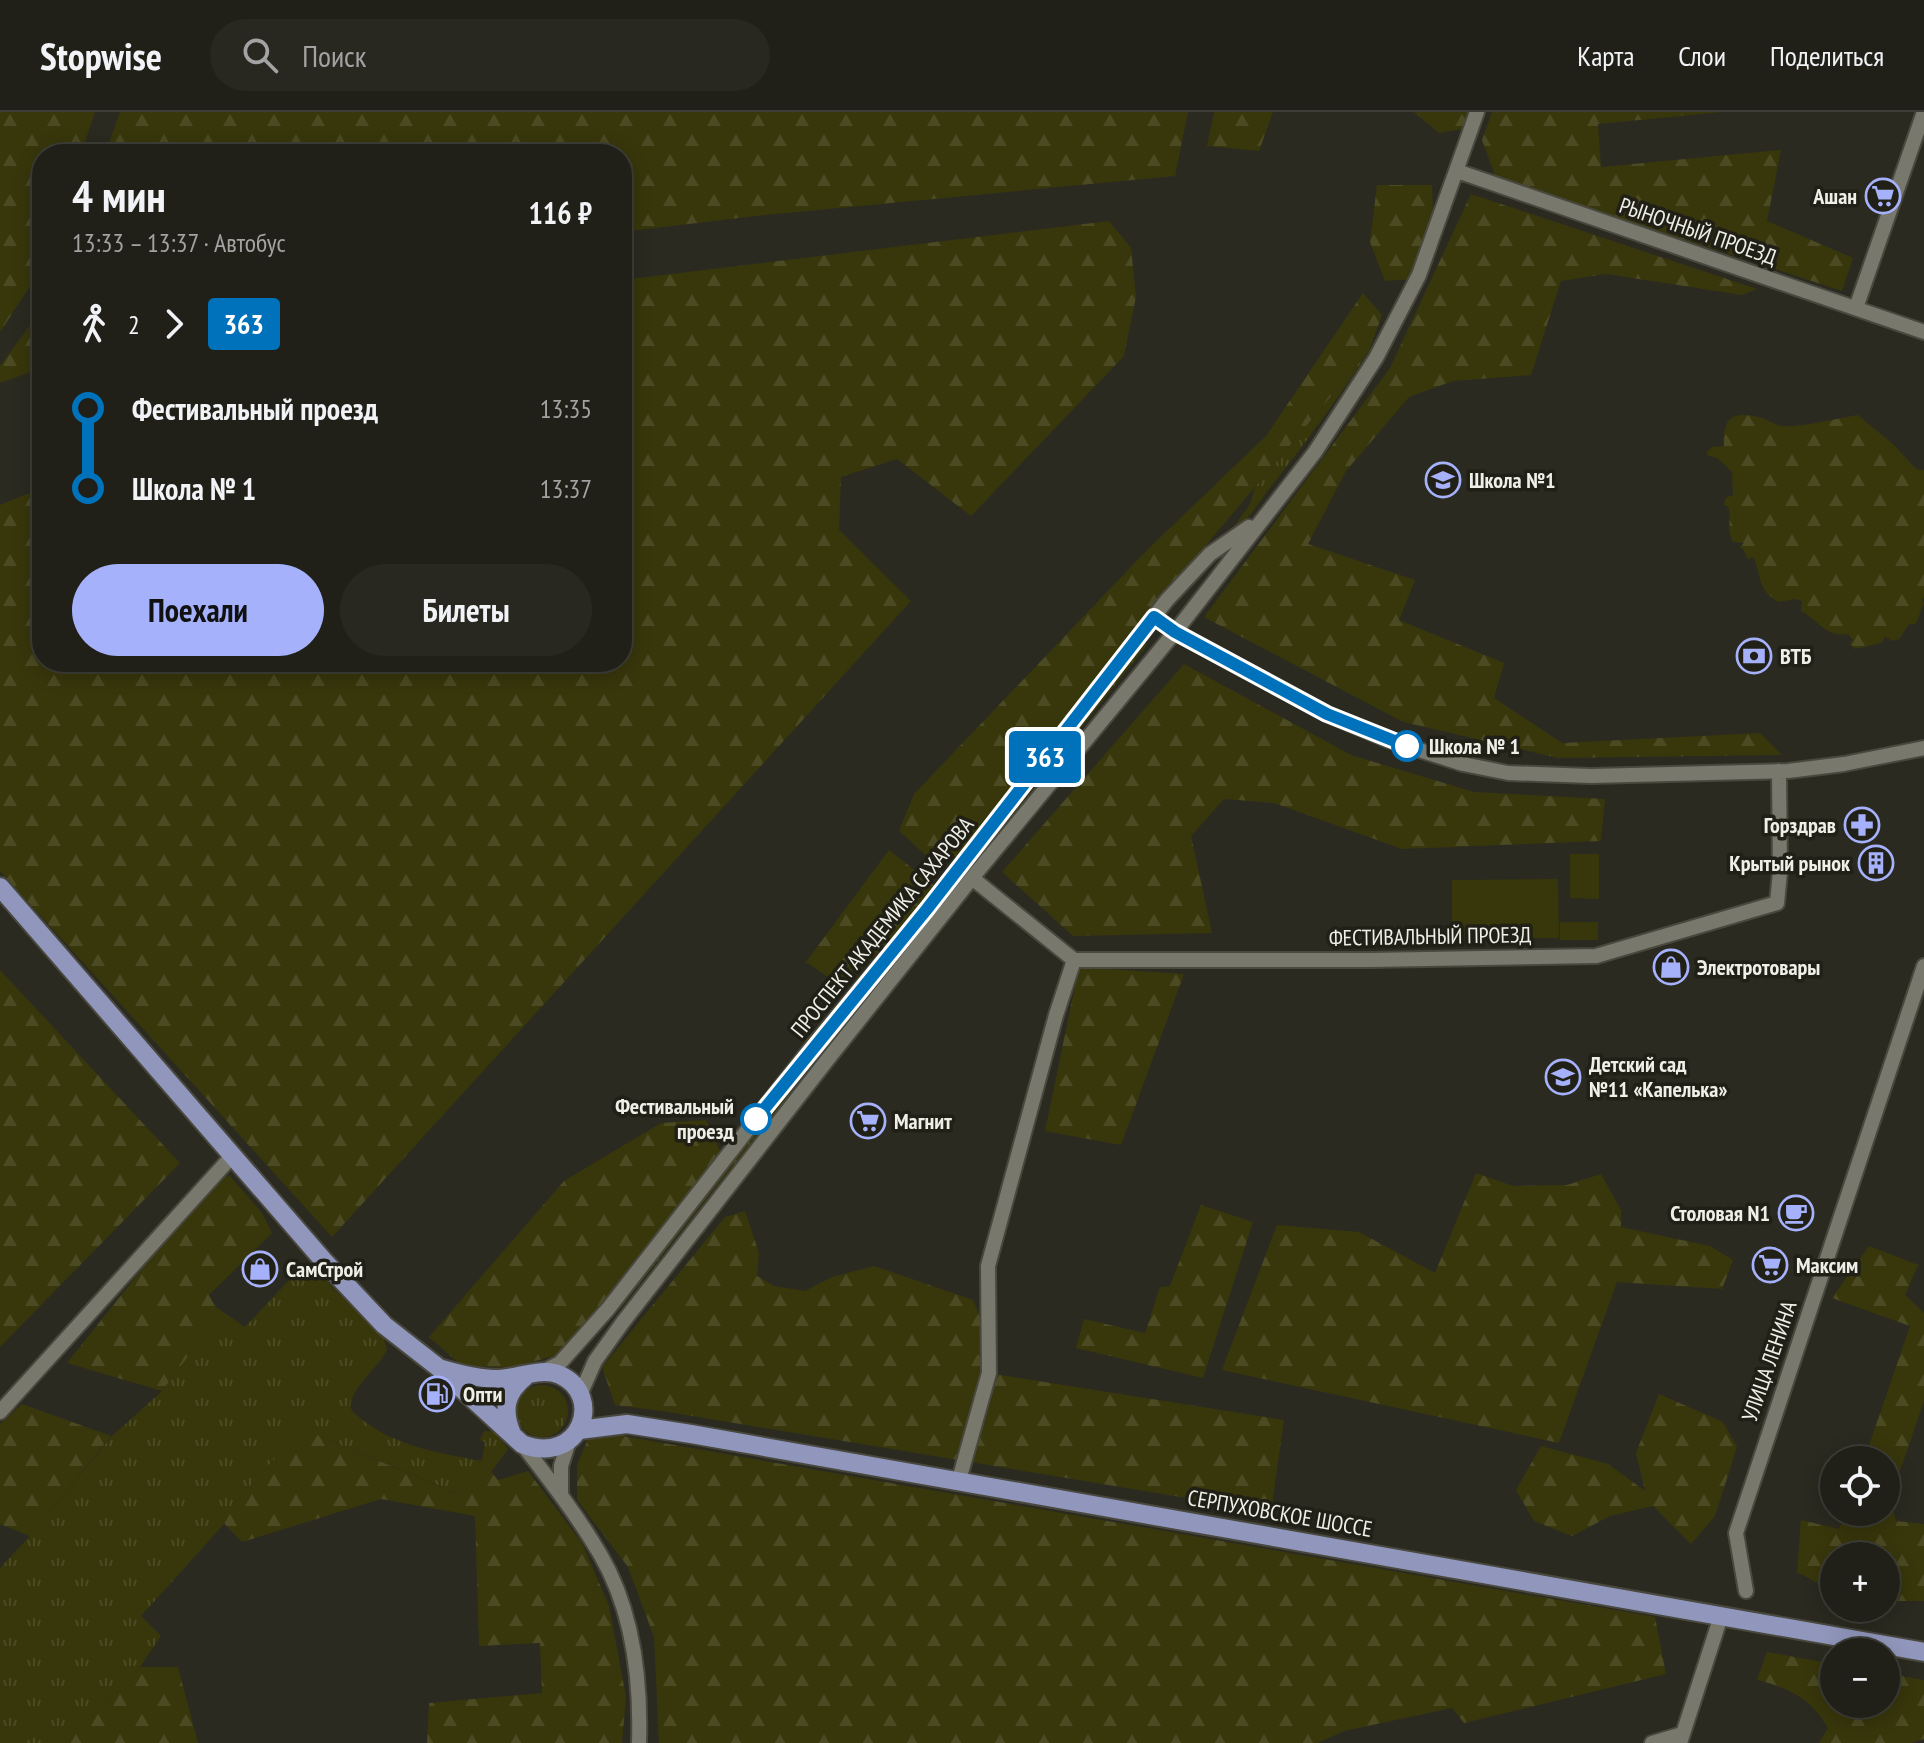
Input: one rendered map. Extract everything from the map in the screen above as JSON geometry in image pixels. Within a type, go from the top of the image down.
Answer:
[{"type":"main road","points":[[0,887],[384,1325],[439,1368],[517,1439],[538,1450],[555,1449],[574,1436],[627,1424]]},
{"type":"main road","points":[[439,1368],[464,1376],[497,1379],[544,1371],[559,1374],[571,1382],[581,1398],[584,1413],[574,1436]]},
{"type":"main road","points":[[517,1439],[505,1417],[507,1397],[526,1376]]},
{"type":"main road","points":[[581,1398],[627,1424]]},
{"type":"main road","name":"СЕРПУХОВСКОЕ ШОССЕ","points":[[627,1424],[1924,1652]]},
{"type":"street","name":"ПРОСПЕКТ АКАДЕМИКА САХАРОВА","points":[[581,1398],[595,1361],[623,1322],[828,1059],[1175,632],[1315,452],[1376,358],[1419,275],[1477,112]]},
{"type":"street","points":[[1856,308],[1924,112]]},
{"type":"street","name":"РЫНОЧНЫЙ ПРОЕЗД","points":[[1457,171],[1924,332]]},
{"type":"street","name":"ПРОСПЕКТ АКАДЕМИКА САХАРОВА","points":[[544,1371],[560,1363],[608,1309],[1184,580],[1210,554],[1262,518]]},
{"type":"street","points":[[1154,617],[1175,632],[1327,714],[1388,740],[1463,764],[1508,773],[1591,776],[1779,771],[1844,764],[1924,748]]},
{"type":"street","points":[[1053,747],[1069,760]]},
{"type":"street","name":"ФЕСТИВАЛЬНЫЙ ПРОЕЗД","points":[[1074,960],[1596,956],[1778,901],[1779,771]]},
{"type":"street","points":[[959,1480],[989,1373],[988,1266],[1056,1015],[1074,960],[972,878]]},
{"type":"street","points":[[927,909],[942,918]]},
{"type":"street","name":"УЛИЦА ЛЕНИНА","points":[[1746,1591],[1736,1533],[1924,966]]},
{"type":"street","points":[[812,1047],[828,1059]]},
{"type":"street","points":[[0,1412],[233,1155]]},
{"type":"street","points":[[608,1309],[623,1322]]},
{"type":"street","points":[[561,1494],[561,1466],[574,1436]]},
{"type":"street","points":[[517,1439],[561,1494],[601,1556],[622,1604],[635,1655],[641,1700],[639,1743]]},
{"type":"street","points":[[1652,1743],[1681,1738],[1721,1616]]},
{"type":"green space","points":[[0,112],[95,112],[84,144],[32,144],[32,283],[0,332]]},
{"type":"green space","points":[[120,112],[1188,112],[1175,176],[632,231],[632,144],[109,144]]},
{"type":"green space","points":[[1214,112],[1273,112],[1259,151],[1207,146]]},
{"type":"green space","points":[[1414,112],[1474,112],[1468,128],[1439,133]]},
{"type":"green space","points":[[1492,112],[1722,112],[1598,124],[1601,167],[1781,150],[1767,221],[1853,258],[1842,291],[1496,178],[1482,140]]},
{"type":"green space","points":[[1377,185],[1432,185],[1434,237],[1414,279],[1385,281],[1370,242]]},
{"type":"green space","points":[[1471,194],[1757,289],[1742,295],[1606,274],[1561,281],[1531,375],[1453,381],[1409,397],[1346,471],[1308,544],[1415,580],[1399,620],[1504,663],[1494,698],[1562,743],[1760,733],[1782,755],[1558,758],[1403,722],[1204,617],[1390,368]]},
{"type":"green space","points":[[1109,221],[1131,248],[1136,297],[1124,356],[971,516],[897,459],[841,477],[839,530],[911,601],[332,1237],[0,871],[0,505],[32,492],[32,672],[632,672],[632,279]]},
{"type":"green space","points":[[1363,293],[1382,315],[1369,351],[1202,550],[959,856],[928,857],[899,831],[914,794],[1147,550],[1266,436]]},
{"type":"green space","points":[[32,323],[32,372],[0,383],[0,366]]},
{"type":"green space","points":[[1369,351],[1252,513],[1231,531],[1250,504],[1255,487]]},
{"type":"green space","points":[[1740,415],[1789,426],[1858,415],[1894,445],[1916,469],[1924,470],[1924,604],[1915,624],[1909,624],[1899,639],[1893,641],[1885,637],[1881,643],[1855,649],[1850,644],[1853,640],[1848,634],[1833,633],[1801,611],[1802,601],[1778,602],[1766,591],[1753,557],[1748,559],[1743,549],[1739,548],[1744,543],[1733,542],[1731,538],[1728,506],[1724,503],[1726,498],[1733,495],[1732,472],[1717,458],[1706,453],[1712,447],[1724,446],[1727,424]]},
{"type":"green space","points":[[1144,642],[1147,645],[1065,748],[1062,745]]},
{"type":"green space","points":[[1184,664],[1351,755],[1474,792],[1605,799],[1601,841],[1402,849],[1274,803],[1224,799],[1191,836],[1212,933],[1073,936],[1002,872]]},
{"type":"green space","points":[[1052,758],[1055,761],[939,908],[936,905]]},
{"type":"green space","points":[[889,850],[941,891],[843,987],[806,962]]},
{"type":"green space","points":[[1570,854],[1599,854],[1599,899],[1570,898]]},
{"type":"green space","points":[[1558,879],[1559,938],[1452,939],[1452,880]]},
{"type":"green space","points":[[925,918],[928,920],[827,1048],[824,1045]]},
{"type":"green space","points":[[1560,922],[1598,922],[1598,940],[1560,940]]},
{"type":"green space","points":[[1079,967],[1184,974],[1121,1145],[1045,1131]]},
{"type":"green space","points":[[0,970],[180,1163],[0,1347]]},
{"type":"green space","points":[[788,1088],[792,1091],[620,1309],[617,1306]]},
{"type":"green space","points":[[706,1120],[720,1151],[597,1315],[562,1354],[508,1368],[461,1365],[429,1337],[564,1181],[661,1123]]},
{"type":"green space","points":[[1476,1173],[1513,1186],[1567,1185],[1601,1174],[1621,1210],[1621,1227],[1710,1246],[1733,1260],[1722,1289],[1617,1282],[1559,1443],[1222,1370],[1277,1225],[1359,1232],[1435,1273]]},
{"type":"green space","points":[[229,1175],[262,1213],[272,1233],[209,1295],[216,1307],[202,1338],[162,1391],[67,1363],[210,1184]]},
{"type":"green space","points":[[1201,1205],[1253,1222],[1203,1378],[1076,1348],[1084,1319],[1145,1333],[1160,1287],[1170,1286]]},
{"type":"green space","points":[[745,1211],[759,1253],[757,1276],[774,1286],[805,1291],[832,1277],[874,1266],[973,1300],[982,1321],[982,1372],[1284,1420],[1271,1512],[615,1405],[602,1367],[725,1217]]},
{"type":"green space","points":[[1869,1246],[1918,1265],[1905,1295],[1924,1313],[1924,1401],[1900,1471],[1900,1446],[1869,1446],[1910,1326],[1832,1298]]},
{"type":"green space","points":[[302,1269],[319,1270],[330,1285],[384,1338],[387,1350],[351,1402],[355,1414],[387,1435],[433,1451],[482,1461],[485,1442],[480,1440],[484,1431],[495,1432],[508,1449],[491,1472],[457,1493],[302,1429],[220,1519],[224,1524],[141,1616],[161,1636],[140,1667],[65,1743],[0,1743],[0,1568],[111,1437],[162,1391],[202,1338],[216,1307],[245,1327],[293,1276]]},
{"type":"green space","points":[[542,1385],[561,1392],[568,1411],[561,1430],[542,1437],[523,1430],[516,1411],[523,1392]]},
{"type":"green space","points":[[1659,1394],[1723,1422],[1737,1447],[1715,1516],[1691,1544],[1653,1506],[1610,1516],[1572,1536],[1534,1521],[1516,1490],[1541,1446],[1608,1464],[1645,1491],[1636,1453]]},
{"type":"green space","points":[[22,1404],[111,1436],[30,1536],[0,1524],[0,1424]]},
{"type":"green space","points":[[302,1429],[456,1493],[491,1472],[498,1480],[528,1471],[582,1543],[609,1606],[626,1697],[622,1743],[427,1743],[429,1703],[542,1693],[540,1643],[479,1646],[475,1516],[381,1499],[242,1542],[220,1519]]},
{"type":"green space","points":[[623,1436],[1655,1617],[1666,1674],[1464,1723],[1452,1708],[1344,1731],[1318,1743],[659,1743],[654,1637],[628,1567],[577,1500],[577,1465],[588,1439]]},
{"type":"green space","points":[[1801,1520],[1839,1529],[1840,1526],[1900,1526],[1900,1521],[1924,1524],[1924,1601],[1900,1601],[1900,1542],[1820,1542],[1820,1584],[1797,1572]]},
{"type":"green space","points":[[1767,1652],[1820,1661],[1820,1717],[1798,1696],[1757,1680]]},
{"type":"green space","points":[[140,1667],[178,1667],[198,1743],[65,1743]]},
{"type":"green space","points":[[1900,1676],[1924,1680],[1924,1739],[1911,1743],[1819,1743],[1828,1728],[1821,1718],[1900,1718]]},
{"type":"bus line","name":"363","points":[[756,1119],[927,909],[1154,617],[1175,632],[1327,714],[1407,746]]},
{"type":"place","name":"Ашан","points":[[1883,196]]},
{"type":"place","name":"Школа №1","points":[[1443,480]]},
{"type":"place","name":"ВТБ","points":[[1754,656]]},
{"type":"place","name":"Школа № 1","points":[[1407,746]]},
{"type":"place","name":"Горздрав","points":[[1862,825]]},
{"type":"place","name":"Крытый рынок","points":[[1876,863]]},
{"type":"place","name":"Электротовары","points":[[1671,967]]},
{"type":"place","name":"Детский сад №11 «Капелька»","points":[[1563,1077]]},
{"type":"place","name":"Фестивальный проезд","points":[[756,1119]]},
{"type":"place","name":"Магнит","points":[[868,1121]]},
{"type":"place","name":"Столовая N1","points":[[1796,1213]]},
{"type":"place","name":"Максим","points":[[1770,1265]]},
{"type":"place","name":"СамСтрой","points":[[260,1269]]},
{"type":"place","name":"Опти","points":[[437,1394]]}]
